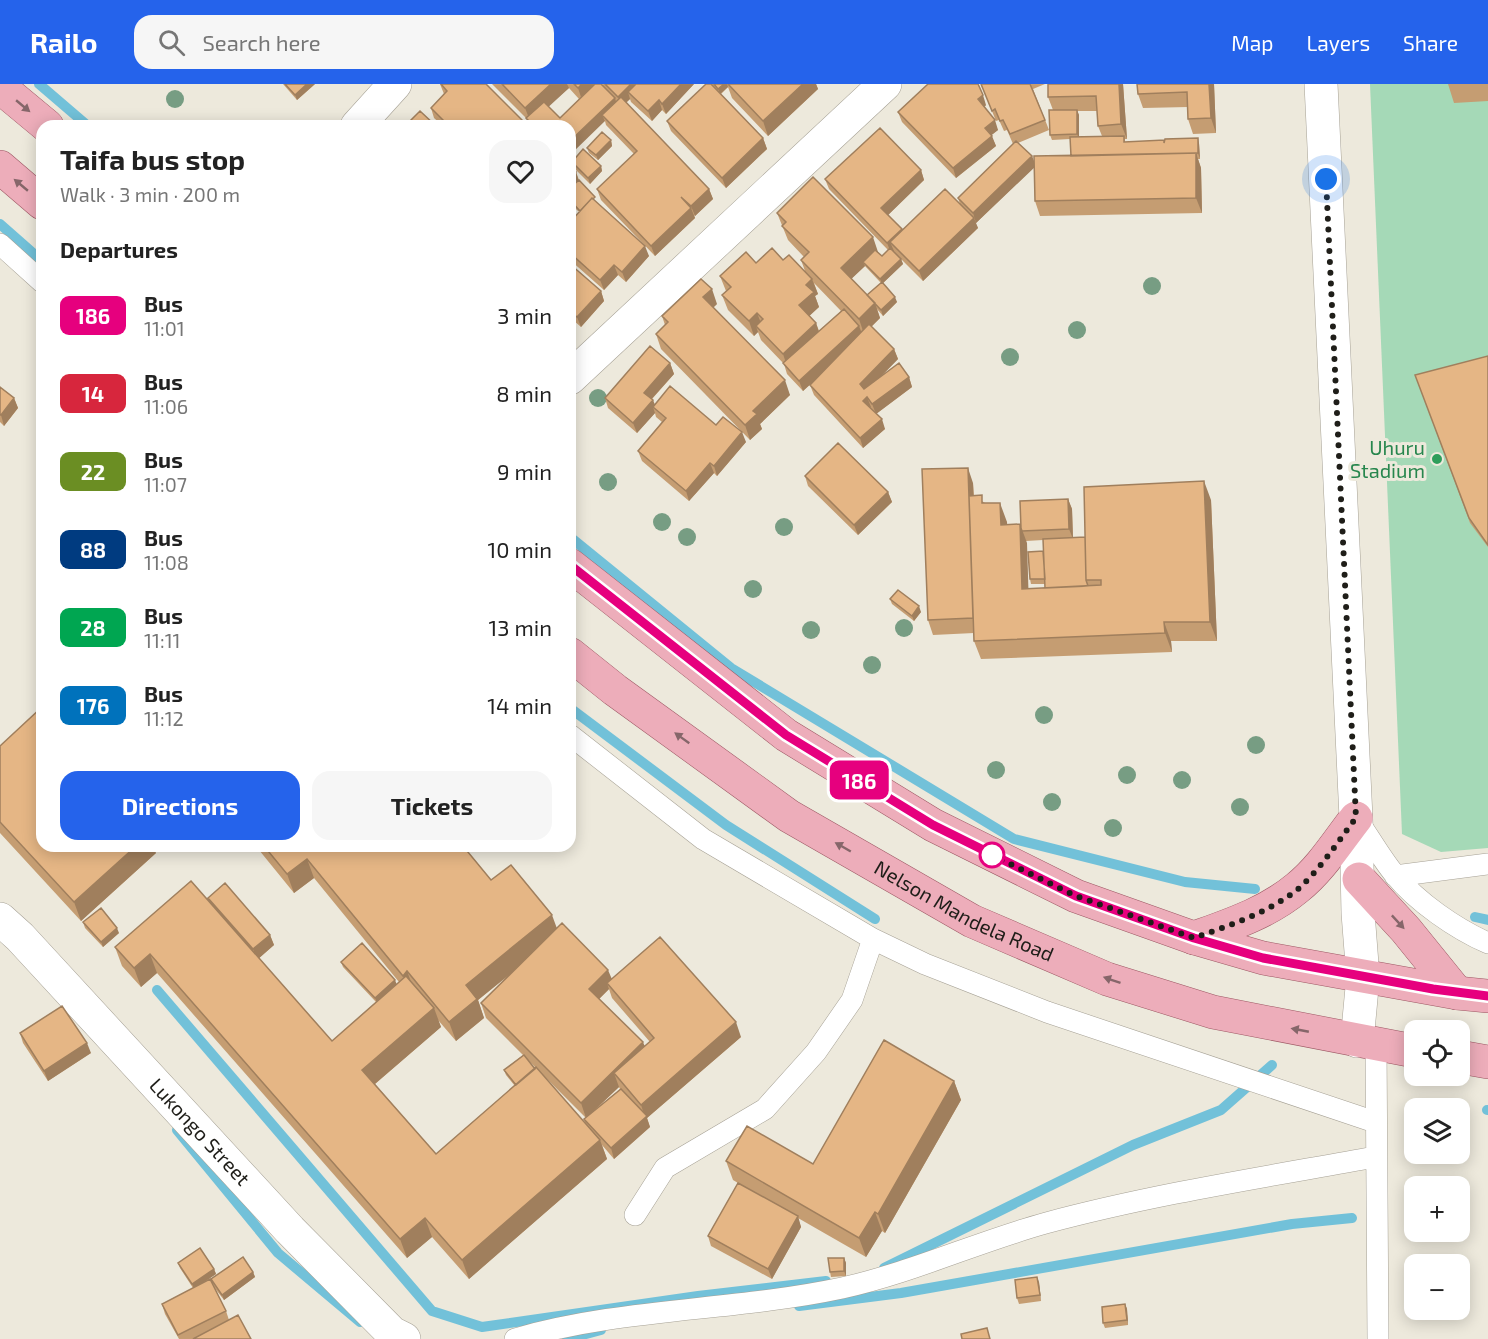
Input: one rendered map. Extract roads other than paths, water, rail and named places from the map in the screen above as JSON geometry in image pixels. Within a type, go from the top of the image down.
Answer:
[{"type":"main road","points":[[0,87],[39,120]]},
{"type":"main road","points":[[0,167],[36,198]]},
{"type":"main road","points":[[576,570],[786,735],[933,825],[1076,896],[1194,938],[1263,958],[1472,995]]},
{"type":"main road","name":"Nelson Mandela Road","points":[[576,659],[615,690],[789,816],[972,921],[1107,979],[1213,1012],[1404,1049]]},
{"type":"main road","points":[[1194,938],[1256,915],[1298,888],[1321,864],[1356,818]]},
{"type":"main road","points":[[1359,879],[1406,930],[1472,995]]},
{"type":"main road","points":[[1470,1059],[1488,1062]]},
{"type":"street","points":[[362,120],[395,84]]},
{"type":"street","points":[[576,372],[885,84]]},
{"type":"street","points":[[1321,84],[1359,879],[1358,913],[1366,1043]]},
{"type":"street","name":"Lukongo Street","points":[[0,919],[20,936],[290,1230],[392,1333],[404,1339]]},
{"type":"lane","points":[[0,244],[36,277]]},
{"type":"lane","points":[[576,740],[703,839],[873,939],[926,964],[1047,1012],[1375,1122]]},
{"type":"lane","points":[[1356,818],[1395,876],[1447,921],[1461,931],[1488,943]]},
{"type":"lane","points":[[1395,876],[1488,864]]},
{"type":"lane","points":[[635,1215],[664,1168],[765,1109],[816,1052],[852,1000],[873,939]]},
{"type":"lane","points":[[1366,1043],[1375,1122],[1378,1339]]},
{"type":"lane","points":[[515,1339],[601,1320],[794,1298],[866,1283],[1042,1224],[1114,1205],[1375,1157]]},
{"type":"waterway","points":[[39,84],[81,120]]},
{"type":"waterway","points":[[0,224],[36,256]]},
{"type":"waterway","points":[[576,542],[731,668],[1014,839],[1185,882],[1255,889]]},
{"type":"waterway","points":[[576,712],[726,825],[875,919]]},
{"type":"waterway","points":[[1475,917],[1488,920]]},
{"type":"waterway","points":[[157,990],[432,1311],[482,1327],[698,1296],[826,1281]]},
{"type":"waterway","points":[[884,1268],[1133,1145],[1221,1110],[1272,1065]]},
{"type":"waterway","points":[[177,1130],[278,1253],[360,1322]]},
{"type":"waterway","points":[[799,1306],[901,1293],[1292,1224],[1352,1218]]},
{"type":"waterway","points":[[567,1339],[601,1330]]},
{"type":"place","name":"Uhuru Stadium","points":[[1437,459]]}]
